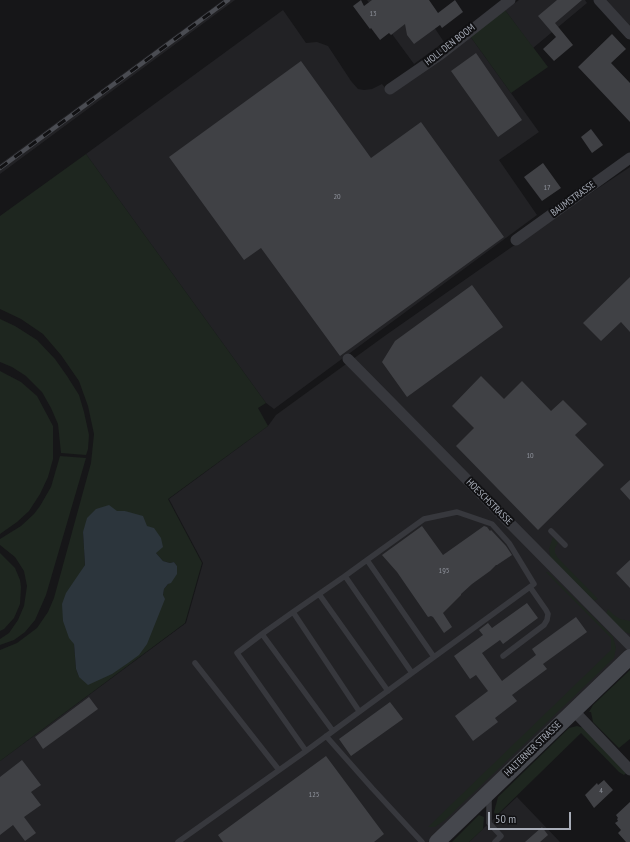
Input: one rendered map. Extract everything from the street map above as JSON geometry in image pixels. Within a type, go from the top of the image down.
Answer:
[{"type":"main road","name":"HALTERNER STRASSE","points":[[437,842],[630,657]]},
{"type":"street","name":"HOLL DEN BOOM","points":[[390,89],[441,54],[510,0]]},
{"type":"street","points":[[599,0],[630,34]]},
{"type":"street","name":"BAUMSTRASSE","points":[[516,240],[630,158]]},
{"type":"street","name":"HOESCHSTRASSE","points":[[348,359],[630,645]]},
{"type":"street","points":[[574,711],[630,770]]},
{"type":"lane","points":[[178,842],[306,751],[534,584],[509,543],[492,524],[457,512],[424,519],[236,653],[306,751]]},
{"type":"lane","points":[[551,531],[565,545]]},
{"type":"lane","points":[[367,560],[434,657]]},
{"type":"lane","points":[[345,576],[412,673]]},
{"type":"lane","points":[[503,656],[547,620],[548,614],[546,610],[530,586]]},
{"type":"lane","points":[[319,594],[388,691]]},
{"type":"lane","points":[[293,612],[360,711]]},
{"type":"lane","points":[[262,634],[333,731]]},
{"type":"lane","points":[[195,662],[278,770]]},
{"type":"lane","points":[[326,736],[422,842]]},
{"type":"lane","points":[[488,792],[489,823],[501,836],[495,842]]},
{"type":"shaded area","points":[[223,0],[235,0],[0,174],[0,164]]},
{"type":"shaded area","points":[[367,0],[416,0],[444,42],[414,64]]},
{"type":"shaded area","points":[[519,0],[585,0],[587,3],[533,48],[505,10]]},
{"type":"shaded area","points":[[599,0],[630,0],[630,34]]},
{"type":"shaded area","points":[[283,10],[306,43],[317,42],[328,46],[351,81],[358,89],[364,90],[372,89],[382,84],[388,91],[470,36],[539,132],[499,160],[537,215],[274,409],[266,403],[86,154]]},
{"type":"shaded area","points":[[505,10],[548,67],[511,93],[470,36]]},
{"type":"shaded area","points":[[86,154],[266,403],[258,408],[268,426],[168,499],[202,563],[185,623],[0,761],[0,650],[17,643],[37,628],[48,612],[54,598],[91,463],[94,434],[88,406],[79,381],[61,355],[43,334],[21,319],[0,309],[0,216]],"holes":[[[117,511],[125,511],[146,526],[156,553],[163,561],[170,563],[174,562],[177,566],[176,574],[164,589],[163,595],[79,677],[76,669],[74,644],[80,574],[85,565],[83,532]]]},
{"type":"shaded area","points":[[630,167],[630,657],[437,842],[0,842],[0,761],[186,623],[203,563],[169,499],[268,426],[276,415],[386,335],[546,223]]},
{"type":"shaded area","points":[[0,319],[15,326],[37,340],[55,359],[67,376],[79,395],[84,412],[89,435],[86,455],[61,453],[58,424],[42,392],[26,376],[12,367],[0,362]]},
{"type":"shaded area","points":[[0,371],[21,382],[37,396],[53,426],[53,459],[48,477],[40,494],[29,511],[0,534]]},
{"type":"shaded area","points":[[60,456],[86,458],[46,595],[35,620],[25,632],[14,640],[0,645],[0,639],[9,633],[18,620],[24,606],[27,586],[24,571],[15,557],[0,545],[0,539],[21,526],[40,506],[51,487]]},
{"type":"shaded area","points":[[109,505],[117,511],[125,511],[143,516],[147,526],[154,528],[161,538],[163,547],[156,553],[163,561],[170,563],[174,562],[177,566],[177,574],[171,583],[164,589],[163,595],[165,599],[147,644],[139,655],[112,674],[88,685],[79,677],[76,669],[74,644],[69,638],[63,621],[62,604],[66,593],[85,565],[83,532],[87,518],[96,509]]},
{"type":"shaded area","points":[[553,537],[558,543],[555,548],[555,553],[558,558],[598,599],[593,601],[551,560],[549,549]]},
{"type":"shaded area","points":[[0,553],[15,568],[21,587],[20,604],[14,618],[4,629],[0,631]]},
{"type":"shaded area","points":[[546,572],[548,572],[613,637],[616,648],[614,658],[445,820],[435,827],[428,827],[611,650],[611,638]]},
{"type":"shaded area","points":[[608,609],[620,619],[630,621],[630,634],[623,631],[606,614]]},
{"type":"shaded area","points":[[630,670],[630,739],[619,748],[593,722],[591,712],[589,712],[593,705]]},
{"type":"shaded area","points":[[577,726],[584,728],[626,773],[624,775],[619,772],[581,733],[497,815],[495,815],[494,812],[498,797],[569,728]]},
{"type":"shaded area","points":[[517,797],[560,842],[469,842]]},
{"type":"shaded area","points":[[479,815],[484,817],[483,829],[469,842],[452,842]]},
{"type":"building","points":[[361,0],[364,6],[372,0],[429,0],[438,13],[455,0],[463,12],[442,28],[440,25],[414,44],[407,35],[405,24],[391,35],[389,33],[380,40],[353,6]]},
{"type":"building","points":[[557,0],[582,0],[555,23],[573,45],[554,61],[543,49],[556,37],[538,16]]},
{"type":"building","points":[[612,34],[626,49],[611,63],[630,83],[630,122],[578,67]]},
{"type":"building","points":[[476,53],[522,120],[498,137],[451,71]]},
{"type":"building","points":[[301,61],[371,158],[421,122],[504,237],[340,356],[261,248],[244,260],[169,157]]},
{"type":"building","points":[[591,129],[603,145],[592,153],[581,137]]},
{"type":"building","points":[[543,163],[561,188],[542,201],[524,177]]},
{"type":"building","points":[[630,277],[630,332],[621,322],[601,341],[583,323]]},
{"type":"building","points":[[472,285],[503,327],[407,397],[382,362],[395,341]]},
{"type":"building","points":[[481,376],[504,399],[522,381],[551,411],[563,400],[587,424],[575,435],[604,465],[538,530],[456,446],[474,428],[452,406]]},
{"type":"building","points":[[630,480],[630,500],[620,489]]},
{"type":"building","points":[[422,526],[443,555],[484,526],[490,531],[491,530],[512,555],[496,565],[472,584],[443,613],[452,627],[444,633],[433,617],[428,617],[397,572],[382,555]]},
{"type":"building","points":[[630,560],[630,588],[616,573]]},
{"type":"building","points":[[527,603],[538,618],[503,644],[500,640],[482,653],[502,681],[536,655],[532,649],[576,617],[587,632],[543,664],[547,669],[512,695],[517,701],[495,718],[498,722],[473,741],[455,716],[488,691],[476,675],[470,679],[454,656],[483,635],[479,630],[488,623],[492,628]]},
{"type":"building","points":[[89,697],[98,709],[43,749],[35,737]]},
{"type":"building","points":[[390,702],[403,719],[351,756],[339,739]]},
{"type":"building","points":[[326,756],[384,834],[374,842],[223,842],[218,835]]},
{"type":"building","points":[[22,760],[41,785],[31,792],[41,805],[24,817],[36,833],[25,841],[13,825],[0,835],[0,777]]},
{"type":"building","points":[[604,780],[613,790],[594,808],[585,795],[597,783],[598,785]]},
{"type":"building","points":[[630,802],[630,842],[626,842],[618,833],[621,830],[615,823],[618,821],[616,815]]},
{"type":"building","points":[[542,827],[548,835],[540,842],[525,842]]},
{"type":"railway","points":[[0,168],[228,0]]}]
